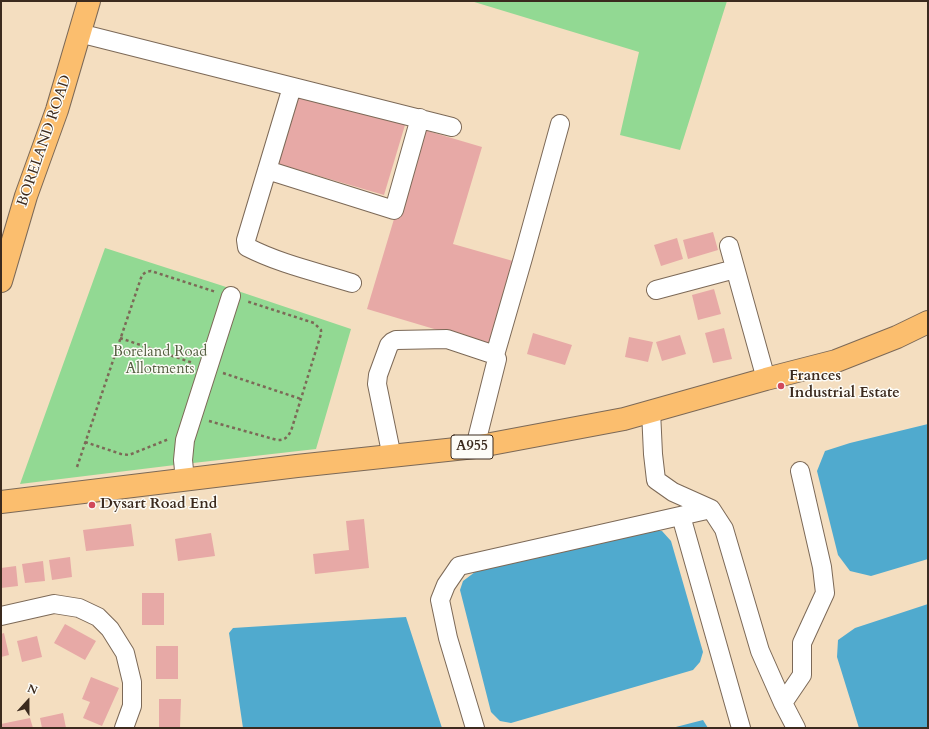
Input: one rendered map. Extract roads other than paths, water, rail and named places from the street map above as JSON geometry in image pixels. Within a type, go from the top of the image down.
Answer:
[{"type":"main road","name":"BORELAND ROAD","points":[[1,281],[26,196],[57,110],[89,1]]},
{"type":"main road","name":"A955","points":[[1,502],[297,466],[475,447],[624,418],[836,361],[897,337],[928,322]]},
{"type":"street","points":[[79,34],[452,127]]},
{"type":"street","points":[[292,86],[246,240],[247,247],[281,261],[352,283]]},
{"type":"street","points":[[267,170],[394,210],[420,118]]},
{"type":"street","points":[[475,447],[497,359],[495,355],[524,258],[560,124]]},
{"type":"street","points":[[728,246],[766,379]]},
{"type":"street","points":[[656,290],[735,269]]},
{"type":"street","points":[[185,480],[183,460],[184,443],[231,296]]},
{"type":"street","points":[[392,457],[377,384],[378,375],[392,342],[396,340],[447,339],[495,355]]},
{"type":"street","points":[[651,411],[656,480],[673,492],[711,509],[724,529],[760,651],[796,728]]},
{"type":"street","points":[[783,703],[802,675],[802,643],[825,593],[822,567],[800,471]]},
{"type":"street","points":[[474,728],[448,638],[440,600],[446,585],[459,566],[711,509]]},
{"type":"street","points":[[681,516],[741,728]]},
{"type":"street","points":[[1,616],[54,604],[79,608],[98,617],[110,629],[125,653],[132,682],[132,706],[124,728]]},
{"type":"water","points":[[928,424],[928,559],[871,576],[850,571],[838,555],[817,471],[825,451],[850,443]]},
{"type":"water","points":[[649,530],[662,531],[671,541],[703,652],[700,662],[693,670],[511,723],[500,721],[491,712],[460,590],[463,581],[475,572]]},
{"type":"water","points":[[928,604],[928,728],[859,728],[837,657],[838,640],[855,628]]},
{"type":"water","points":[[406,617],[442,728],[243,728],[229,633],[233,628]]},
{"type":"water","points":[[703,720],[708,728],[672,728]]},
{"type":"place","name":"Frances Industrial Estate","points":[[781,386]]},
{"type":"place","name":"Dysart Road End","points":[[92,505]]},
{"type":"park label","name":"Boreland Road Allotments","points":[[160,362]]}]
